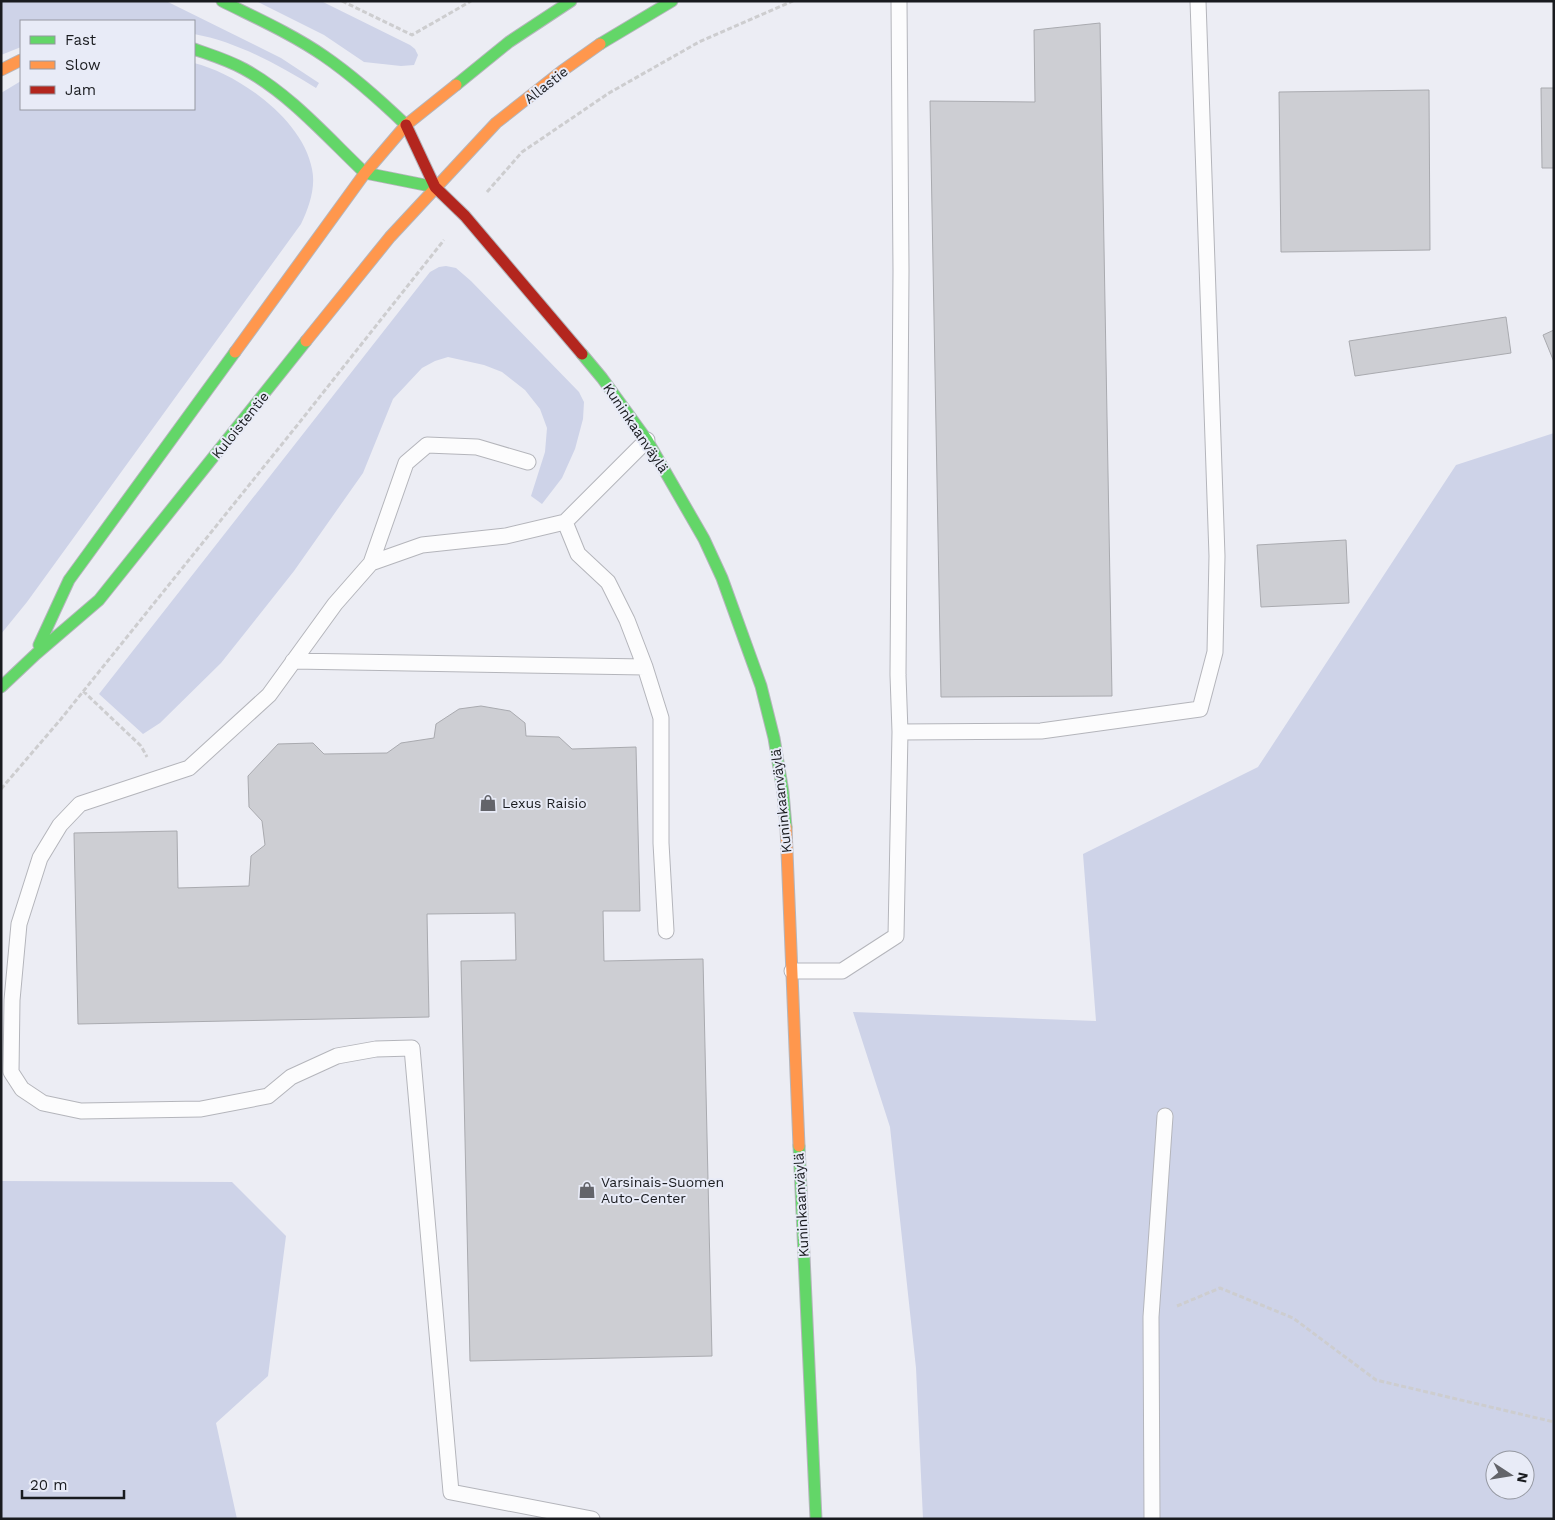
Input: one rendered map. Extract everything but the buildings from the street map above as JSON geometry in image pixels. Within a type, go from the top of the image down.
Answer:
[{"type":"main road","points":[[222,1],[262,21],[323,56],[380,100],[406,125],[435,187]]},
{"type":"main road","points":[[365,173],[406,125],[509,42],[571,1]]},
{"type":"main road","name":"Allastie","points":[[435,187],[496,123],[562,71],[608,39],[672,1]]},
{"type":"main road","points":[[195,49],[232,63],[264,81],[288,98],[365,173],[435,187]]},
{"type":"main road","points":[[1,70],[20,60]]},
{"type":"main road","name":"Kuloistentie","points":[[36,654],[70,580],[365,173]]},
{"type":"main road","name":"Kuninkaanväylä","points":[[435,187],[465,216],[602,378],[648,440],[722,578],[761,686],[774,738],[787,846],[794,1055],[816,1519]]},
{"type":"main road","name":"Kuloistentie","points":[[1,687],[99,600],[390,237],[435,187]]},
{"type":"lane","points":[[792,971],[842,971],[896,936],[900,732],[898,675],[901,271],[899,1]]},
{"type":"lane","points":[[900,732],[1041,731],[1200,709],[1215,652],[1217,556],[1198,1]]},
{"type":"lane","points":[[372,563],[422,545],[506,536],[565,522],[648,440]]},
{"type":"lane","points":[[528,462],[477,447],[427,445],[406,463],[372,563],[335,604],[269,695],[189,768],[80,804],[60,825],[40,858],[19,924],[12,1000],[11,1072],[22,1088],[43,1102],[81,1111],[201,1109],[268,1096],[292,1077],[337,1056],[376,1048],[412,1048],[451,1492],[592,1519]]},
{"type":"lane","points":[[565,522],[578,554],[608,582],[627,620],[645,667],[661,718],[661,843],[666,931]]},
{"type":"lane","points":[[293,661],[645,667]]},
{"type":"lane","points":[[1152,1519],[1151,1317],[1165,1116]]},
{"type":"path","points":[[342,1],[412,35],[471,1]]},
{"type":"path","points":[[1,789],[83,691],[440,245],[522,152],[609,93],[699,42],[793,1]]},
{"type":"path","points":[[83,691],[141,746]]},
{"type":"path","points":[[1151,1317],[1220,1288],[1293,1318],[1376,1380],[1554,1422]]},
{"type":"shaded area","points":[[1,1],[166,1],[281,58],[319,83],[316,88],[257,55],[226,43],[195,34],[195,20],[20,20],[20,47],[1,55]]},
{"type":"shaded area","points":[[256,1],[321,1],[410,45],[418,55],[414,65],[401,66],[364,62],[324,35]]},
{"type":"shaded area","points":[[195,63],[230,77],[249,88],[283,117],[296,133],[306,151],[312,169],[313,183],[307,211],[301,224],[27,602],[1,634],[1,93],[20,82],[20,110],[195,110]]},
{"type":"shaded area","points":[[439,267],[456,268],[471,281],[579,392],[584,402],[583,419],[575,449],[562,478],[542,504],[531,496],[545,452],[547,428],[540,409],[525,390],[502,372],[484,365],[448,357],[422,368],[393,399],[363,473],[294,571],[221,663],[160,723],[143,734],[99,694],[430,272]]},
{"type":"shaded area","points":[[1554,433],[1554,1519],[923,1519],[916,1368],[890,1127],[853,1012],[1096,1021],[1083,854],[1258,767],[1456,465]]},
{"type":"shaded area","points":[[1,1181],[232,1182],[286,1236],[268,1376],[216,1423],[237,1519],[1,1519]]},
{"type":"traffic: fast","points":[[222,1],[287,33],[324,56],[366,89],[406,125]]},
{"type":"traffic: fast","points":[[456,85],[509,42],[571,1]]},
{"type":"traffic: fast","points":[[600,44],[672,1]]},
{"type":"traffic: fast","points":[[195,49],[238,66],[261,79],[308,117],[365,173]]},
{"type":"traffic: fast","points":[[365,173],[435,187]]},
{"type":"traffic: fast","points":[[1,687],[99,600],[306,341]]},
{"type":"traffic: fast","points":[[39,645],[69,580],[235,352]]},
{"type":"traffic: fast","points":[[582,354],[647,440],[704,539],[722,578],[761,686],[774,738],[783,792],[786,827]]},
{"type":"traffic: fast","points":[[799,1146],[816,1519]]},
{"type":"traffic: slow","points":[[306,341],[390,237],[496,123],[600,44]]},
{"type":"traffic: slow","points":[[1,70],[20,60]]},
{"type":"traffic: slow","points":[[235,352],[365,173],[406,125],[456,85]]},
{"type":"traffic: slow","points":[[786,827],[799,1146]]},
{"type":"traffic: jam","points":[[406,125],[435,187],[465,216],[582,354]]},
{"type":"place","name":"Lexus Raisio","points":[[488,803]]},
{"type":"place","name":"Varsinais-Suomen Auto-Center","points":[[587,1190]]}]
